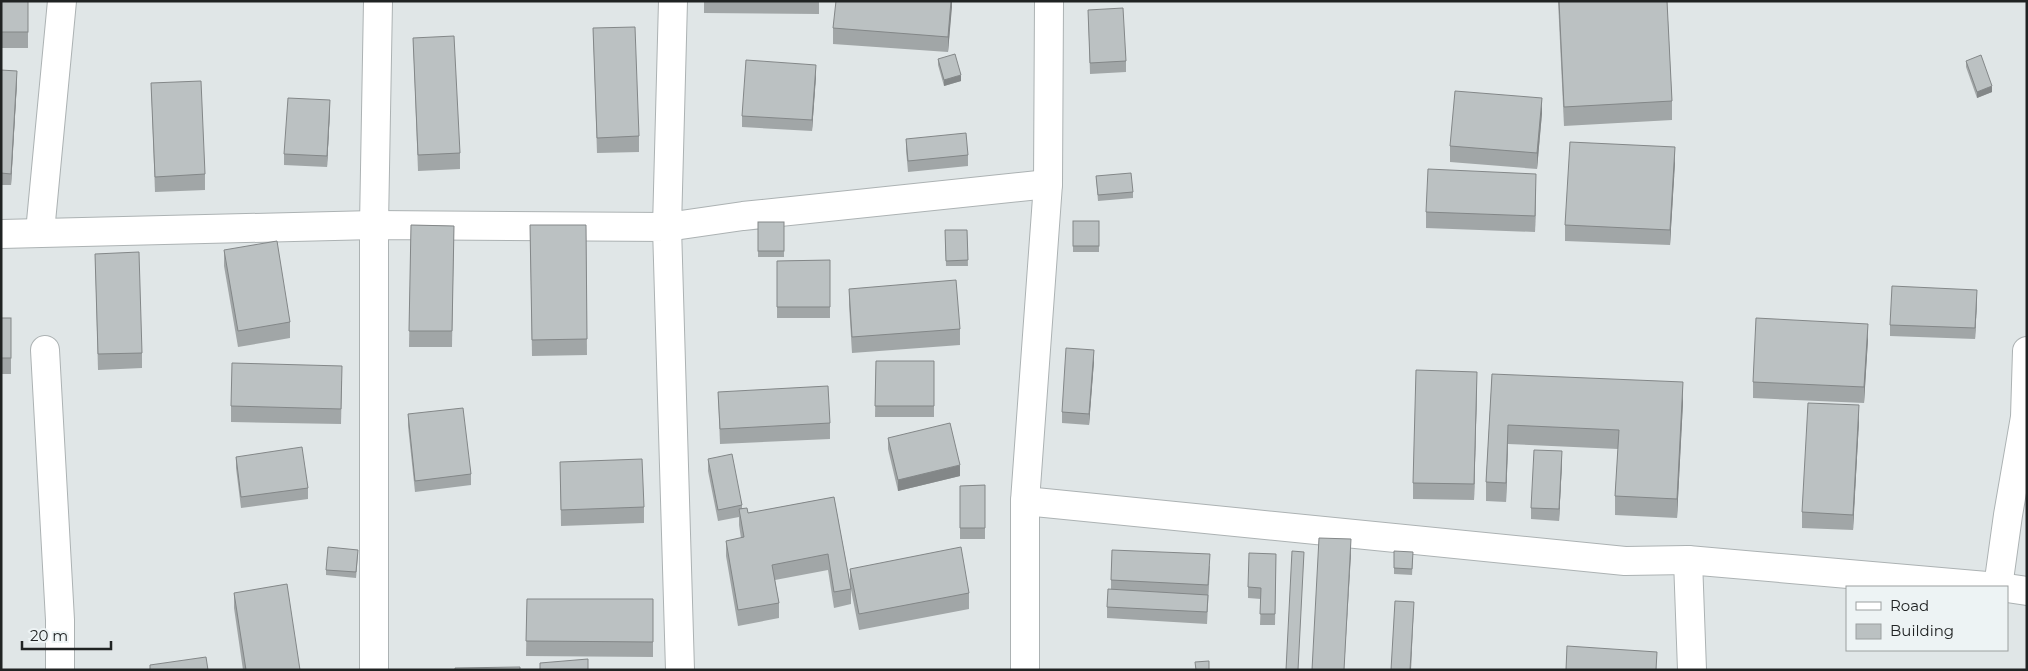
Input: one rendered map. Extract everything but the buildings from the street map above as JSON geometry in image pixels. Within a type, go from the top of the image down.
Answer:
[{"type":"street","points":[[40,232],[62,1]]},
{"type":"street","points":[[374,670],[374,225],[378,1]]},
{"type":"street","points":[[673,1],[667,228],[680,670]]},
{"type":"street","points":[[1024,670],[1024,501],[1048,184],[1049,1]]},
{"type":"street","points":[[1,234],[374,225],[667,228],[743,216],[1048,184]]},
{"type":"street","points":[[45,350],[60,620],[60,670]]},
{"type":"street","points":[[1998,586],[2025,417],[2027,351]]},
{"type":"street","points":[[1024,501],[1625,561],[1688,560],[1987,586]]},
{"type":"street","points":[[1688,560],[1692,670]]},
{"type":"street","points":[[2008,588],[2027,591]]}]
